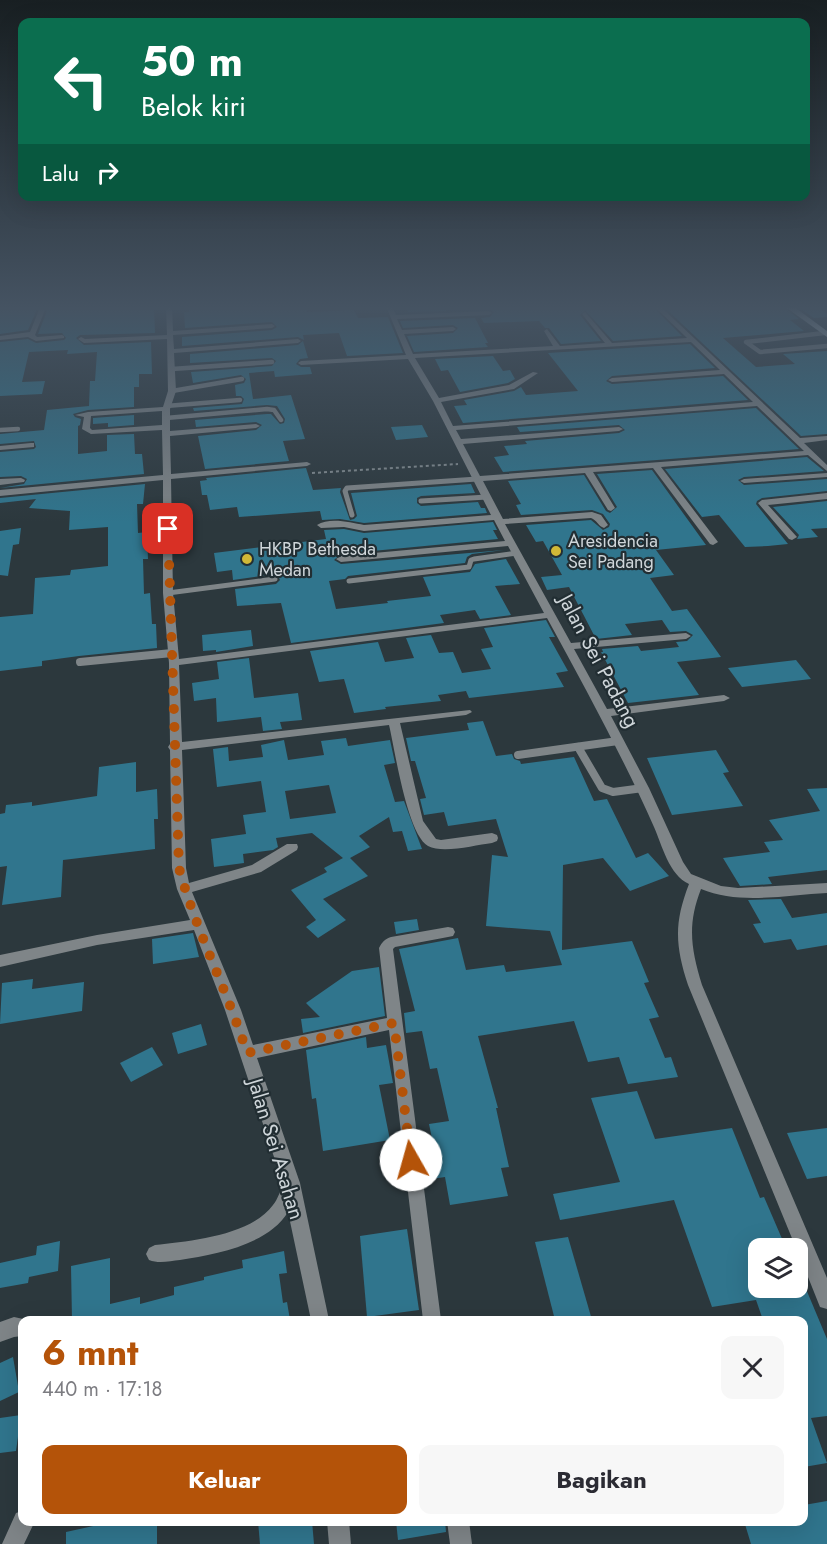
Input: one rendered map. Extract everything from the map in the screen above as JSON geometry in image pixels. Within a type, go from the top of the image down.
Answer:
[{"type":"street","name":"Jalan Sei Asahan","points":[[172,378],[166,419],[168,593],[173,658],[179,868],[184,889],[233,1010],[291,1183],[319,1316]]},
{"type":"street","name":"Jalan Sei Padang","points":[[423,378],[604,713],[643,788],[677,864],[691,880]]},
{"type":"street","points":[[437,401],[511,387],[526,378]]},
{"type":"street","points":[[612,380],[639,378]]},
{"type":"street","points":[[731,378],[827,470]]},
{"type":"street","points":[[451,428],[759,404]]},
{"type":"street","points":[[166,419],[91,432],[86,429],[83,414],[166,419],[256,426]]},
{"type":"street","points":[[458,442],[619,429]]},
{"type":"street","points":[[797,441],[827,438]]},
{"type":"street","points":[[0,448],[31,445]]},
{"type":"street","points":[[477,479],[809,453]]},
{"type":"street","points":[[0,493],[307,464]]},
{"type":"street","points":[[655,465],[713,542]]},
{"type":"street","points":[[587,470],[611,508]]},
{"type":"street","points":[[744,481],[827,475]]},
{"type":"street","points":[[0,482],[21,480]]},
{"type":"street","points":[[792,537],[762,503],[827,496]]},
{"type":"street","points":[[321,525],[344,524],[364,528],[592,515],[598,517],[604,525]]},
{"type":"street","points":[[341,559],[512,543]]},
{"type":"street","points":[[173,658],[551,615]]},
{"type":"street","points":[[567,646],[686,636]]},
{"type":"street","points":[[604,713],[724,698]]},
{"type":"street","points":[[174,747],[466,712]]},
{"type":"street","points":[[394,722],[417,822],[431,842],[441,845],[492,838]]},
{"type":"street","points":[[184,889],[256,869],[292,847]]},
{"type":"street","points":[[827,888],[738,893],[719,891],[691,880],[682,936],[695,985],[827,1300]]},
{"type":"street","points":[[0,961],[97,940],[198,924]]},
{"type":"street","points":[[431,1316],[386,948],[391,942],[448,932]]},
{"type":"street","points":[[247,1053],[394,1023]]},
{"type":"street","points":[[155,1254],[213,1245],[247,1233],[274,1218],[285,1203],[291,1183]]},
{"type":"street","points":[[0,1332],[18,1327]]},
{"type":"street","points":[[13,1544],[22,1526]]},
{"type":"street","points":[[338,1526],[340,1544]]},
{"type":"street","points":[[459,1526],[461,1544]]},
{"type":"lane","points":[[172,390],[242,379]]},
{"type":"lane","points":[[166,419],[240,400]]},
{"type":"lane","points":[[166,419],[270,409],[274,410],[281,420]]},
{"type":"lane","points":[[0,430],[18,429]]},
{"type":"lane","points":[[352,515],[345,491],[347,488],[477,479]]},
{"type":"lane","points":[[422,501],[487,497]]},
{"type":"lane","points":[[349,581],[467,568],[474,559],[517,554]]},
{"type":"lane","points":[[168,593],[275,579]]},
{"type":"lane","points":[[80,662],[173,658]]},
{"type":"lane","points":[[518,755],[618,741]]},
{"type":"lane","points":[[578,747],[602,788],[613,792],[643,788]]},
{"type":"path","points":[[307,464],[310,465],[312,473],[317,474],[469,463]]},
{"type":"building","points":[[0,378],[23,378],[22,382],[45,381],[42,394],[0,396]]},
{"type":"building","points":[[95,378],[139,378],[139,387],[134,387],[134,407],[88,410],[73,414],[81,419],[78,426],[78,454],[107,451],[107,435],[134,434],[135,454],[142,454],[144,474],[0,488],[24,484],[27,479],[21,476],[0,477],[0,452],[36,447],[34,441],[0,444],[0,434],[44,430],[47,410],[89,406],[90,381],[95,381]]},
{"type":"building","points":[[192,378],[223,378],[193,383]]},
{"type":"building","points":[[250,378],[253,399],[291,395],[305,439],[283,441],[289,461],[205,469],[198,436],[256,430],[262,425],[256,422],[196,427],[195,420],[271,414],[280,424],[284,423],[285,419],[277,406],[194,411],[193,408],[242,404],[244,399],[236,396],[235,385],[244,383]]},
{"type":"building","points":[[452,378],[515,379],[508,383],[460,392]]},
{"type":"building","points":[[568,378],[610,378],[606,381],[612,384],[725,378],[748,400],[463,423],[454,406],[467,405],[464,400],[514,391],[521,387],[526,395],[578,391]]},
{"type":"building","points":[[739,378],[827,378],[827,434],[801,436]]},
{"type":"building","points":[[756,408],[799,449],[503,472],[494,457],[509,455],[504,446],[527,444],[525,441],[619,433],[625,430],[619,425],[520,432],[517,427]]},
{"type":"building","points":[[134,415],[134,425],[108,427],[108,423],[93,424],[93,418]]},
{"type":"building","points":[[422,425],[428,437],[396,440],[391,427]]},
{"type":"building","points":[[807,457],[824,471],[744,477],[738,480],[744,485],[827,479],[827,491],[762,498],[757,501],[756,504],[788,544],[768,546],[745,547],[719,515],[702,517],[665,469]]},
{"type":"building","points":[[306,468],[313,490],[341,488],[340,492],[350,520],[357,516],[351,493],[471,484],[475,493],[421,496],[417,498],[417,503],[421,506],[478,502],[487,513],[364,523],[340,519],[322,520],[320,511],[239,517],[237,507],[210,510],[207,495],[202,495],[200,481],[207,480],[206,478]]},
{"type":"building","points":[[652,470],[706,545],[656,550],[674,575],[650,578],[672,611],[687,609],[721,657],[677,662],[699,695],[628,703],[601,652],[603,652],[602,649],[638,646],[641,651],[679,647],[676,642],[687,641],[693,635],[686,631],[670,632],[662,620],[625,624],[632,635],[596,639],[569,587],[547,590],[541,577],[562,575],[543,541],[536,542],[526,525],[591,520],[603,530],[610,524],[603,514],[592,510],[521,515],[516,505],[521,504],[508,481],[584,475],[606,511],[610,513],[617,507],[597,474]]},
{"type":"building","points":[[145,484],[143,504],[137,504],[138,533],[147,532],[148,559],[143,559],[144,594],[150,593],[152,624],[156,624],[157,648],[42,661],[42,666],[0,671],[0,617],[33,614],[35,578],[70,575],[71,570],[108,566],[108,527],[69,530],[70,511],[29,508],[36,499],[0,503],[0,498]]},
{"type":"building","points":[[827,501],[827,528],[811,529],[818,537],[797,539],[799,535],[773,507]]},
{"type":"building","points":[[493,522],[497,530],[493,530],[498,539],[341,554],[334,560],[341,564],[504,550],[472,554],[467,557],[465,563],[348,576],[345,579],[329,581],[336,609],[388,603],[387,601],[431,596],[423,577],[470,572],[475,564],[506,559],[520,584],[495,586],[511,615],[480,619],[475,610],[440,615],[444,623],[291,643],[281,603],[237,606],[235,589],[276,584],[280,580],[278,576],[274,574],[233,580],[232,570],[217,572],[214,553],[326,539],[324,530],[344,529],[364,533]]},
{"type":"building","points":[[21,528],[19,544],[13,545],[8,576],[0,575],[0,531]]},
{"type":"building","points":[[546,620],[555,637],[549,637],[568,671],[556,673],[564,687],[469,698],[466,691],[438,695],[441,701],[354,713],[344,679],[319,682],[310,651],[378,642],[385,662],[414,658],[406,638],[431,635],[439,653],[453,652],[462,673],[491,669],[481,649],[493,647],[484,628]]},
{"type":"building","points":[[251,630],[253,646],[216,652],[216,650],[203,651],[202,635]]},
{"type":"building","points":[[249,658],[254,698],[298,693],[302,720],[280,722],[282,729],[263,731],[261,717],[217,722],[216,698],[194,701],[192,683],[219,679],[217,662]]},
{"type":"building","points":[[796,660],[811,679],[742,687],[728,668]]},
{"type":"building","points":[[483,721],[496,756],[512,754],[514,759],[520,761],[521,764],[574,757],[594,801],[607,799],[636,858],[648,853],[669,876],[630,891],[603,858],[563,865],[562,950],[632,941],[649,982],[644,983],[659,1017],[649,1019],[665,1058],[671,1057],[678,1077],[628,1084],[619,1057],[588,1062],[574,1021],[478,1036],[498,1108],[496,1108],[509,1167],[501,1168],[508,1196],[450,1205],[445,1177],[425,1180],[422,1155],[435,1153],[429,1124],[449,1121],[437,1068],[430,1069],[422,1031],[406,1033],[404,1013],[415,1011],[399,949],[458,938],[466,970],[504,965],[506,972],[562,965],[550,931],[486,926],[492,855],[508,857],[496,819],[448,826],[444,812],[424,815],[420,799],[426,798],[415,761],[411,761],[406,738],[469,730],[467,723]]},
{"type":"building","points":[[346,738],[348,746],[390,740],[395,763],[384,765],[395,802],[404,801],[422,849],[408,851],[402,831],[393,832],[389,817],[359,836],[370,847],[350,858],[368,876],[323,899],[346,920],[318,938],[306,927],[316,920],[291,890],[327,872],[324,868],[343,858],[312,833],[276,838],[278,847],[273,850],[243,854],[244,863],[214,867],[211,839],[246,834],[243,815],[266,812],[261,781],[217,787],[213,749],[228,747],[229,761],[263,757],[261,745],[284,740],[288,760],[324,755],[321,741]],"holes":[[[329,785],[336,813],[290,819],[285,791]]]},
{"type":"building","points":[[716,750],[729,772],[723,773],[743,806],[672,815],[647,758]]},
{"type":"building","points":[[136,762],[136,792],[157,789],[158,819],[154,819],[155,849],[63,860],[61,897],[2,905],[7,866],[0,867],[0,814],[5,813],[6,805],[32,802],[32,806],[97,796],[99,767]]},
{"type":"building","points":[[827,788],[827,870],[768,877],[772,884],[740,886],[723,858],[770,852],[764,842],[783,840],[769,820],[820,811],[807,789]]},
{"type":"building","points":[[781,899],[792,918],[827,913],[827,945],[797,950],[791,939],[764,943],[753,924],[761,923],[748,900]]},
{"type":"building","points":[[417,919],[419,930],[396,934],[394,922]]},
{"type":"building","points":[[193,933],[199,957],[153,964],[152,939]]},
{"type":"building","points":[[379,967],[385,1016],[303,1033],[301,1019],[320,1017],[306,1003],[352,971]]},
{"type":"building","points":[[33,979],[32,989],[84,982],[82,1011],[0,1024],[2,983]]},
{"type":"building","points":[[201,1024],[207,1045],[178,1054],[172,1033]]},
{"type":"building","points":[[366,1037],[367,1048],[386,1045],[393,1083],[379,1085],[390,1140],[323,1151],[316,1098],[312,1099],[306,1050]]},
{"type":"building","points":[[152,1047],[163,1065],[131,1082],[120,1063]]},
{"type":"building","points":[[637,1091],[655,1139],[732,1128],[760,1198],[764,1197],[782,1238],[748,1238],[748,1298],[808,1298],[808,1294],[827,1339],[827,1416],[811,1418],[827,1463],[808,1466],[808,1316],[762,1316],[756,1300],[712,1307],[674,1200],[560,1220],[553,1194],[620,1182],[591,1098]]},
{"type":"building","points":[[827,1128],[827,1176],[807,1179],[787,1133]]},
{"type":"building","points":[[407,1229],[419,1310],[367,1316],[360,1236]]},
{"type":"building","points":[[568,1237],[591,1316],[554,1316],[535,1242]]},
{"type":"building","points":[[60,1241],[58,1271],[29,1277],[28,1283],[0,1288],[0,1263],[36,1255],[37,1246]]},
{"type":"building","points":[[284,1251],[287,1273],[279,1274],[283,1303],[287,1302],[289,1316],[72,1316],[71,1266],[110,1258],[110,1304],[140,1297],[140,1304],[174,1295],[174,1287],[243,1268],[242,1260]]},
{"type":"building","points":[[13,1357],[18,1392],[0,1401],[0,1363]]},
{"type":"building","points":[[18,1415],[16,1451],[0,1453],[0,1418]]},
{"type":"building","points":[[827,1501],[827,1544],[751,1544],[746,1526],[808,1526],[808,1504]]},
{"type":"building","points":[[93,1526],[157,1526],[157,1544],[66,1544],[66,1532]]},
{"type":"building","points":[[258,1526],[312,1526],[314,1544],[260,1544]]},
{"type":"building","points":[[397,1526],[445,1526],[446,1532],[398,1540]]},
{"type":"place","name":"Aresidencia Sei Padang","points":[[556,551]]},
{"type":"place","name":"HKBP Bethesda Medan","points":[[247,559]]},
{"type":"route","points":[[168,529],[168,593],[174,663],[174,747],[179,868],[184,889],[233,1010],[247,1053],[394,1023],[411,1160]]}]
